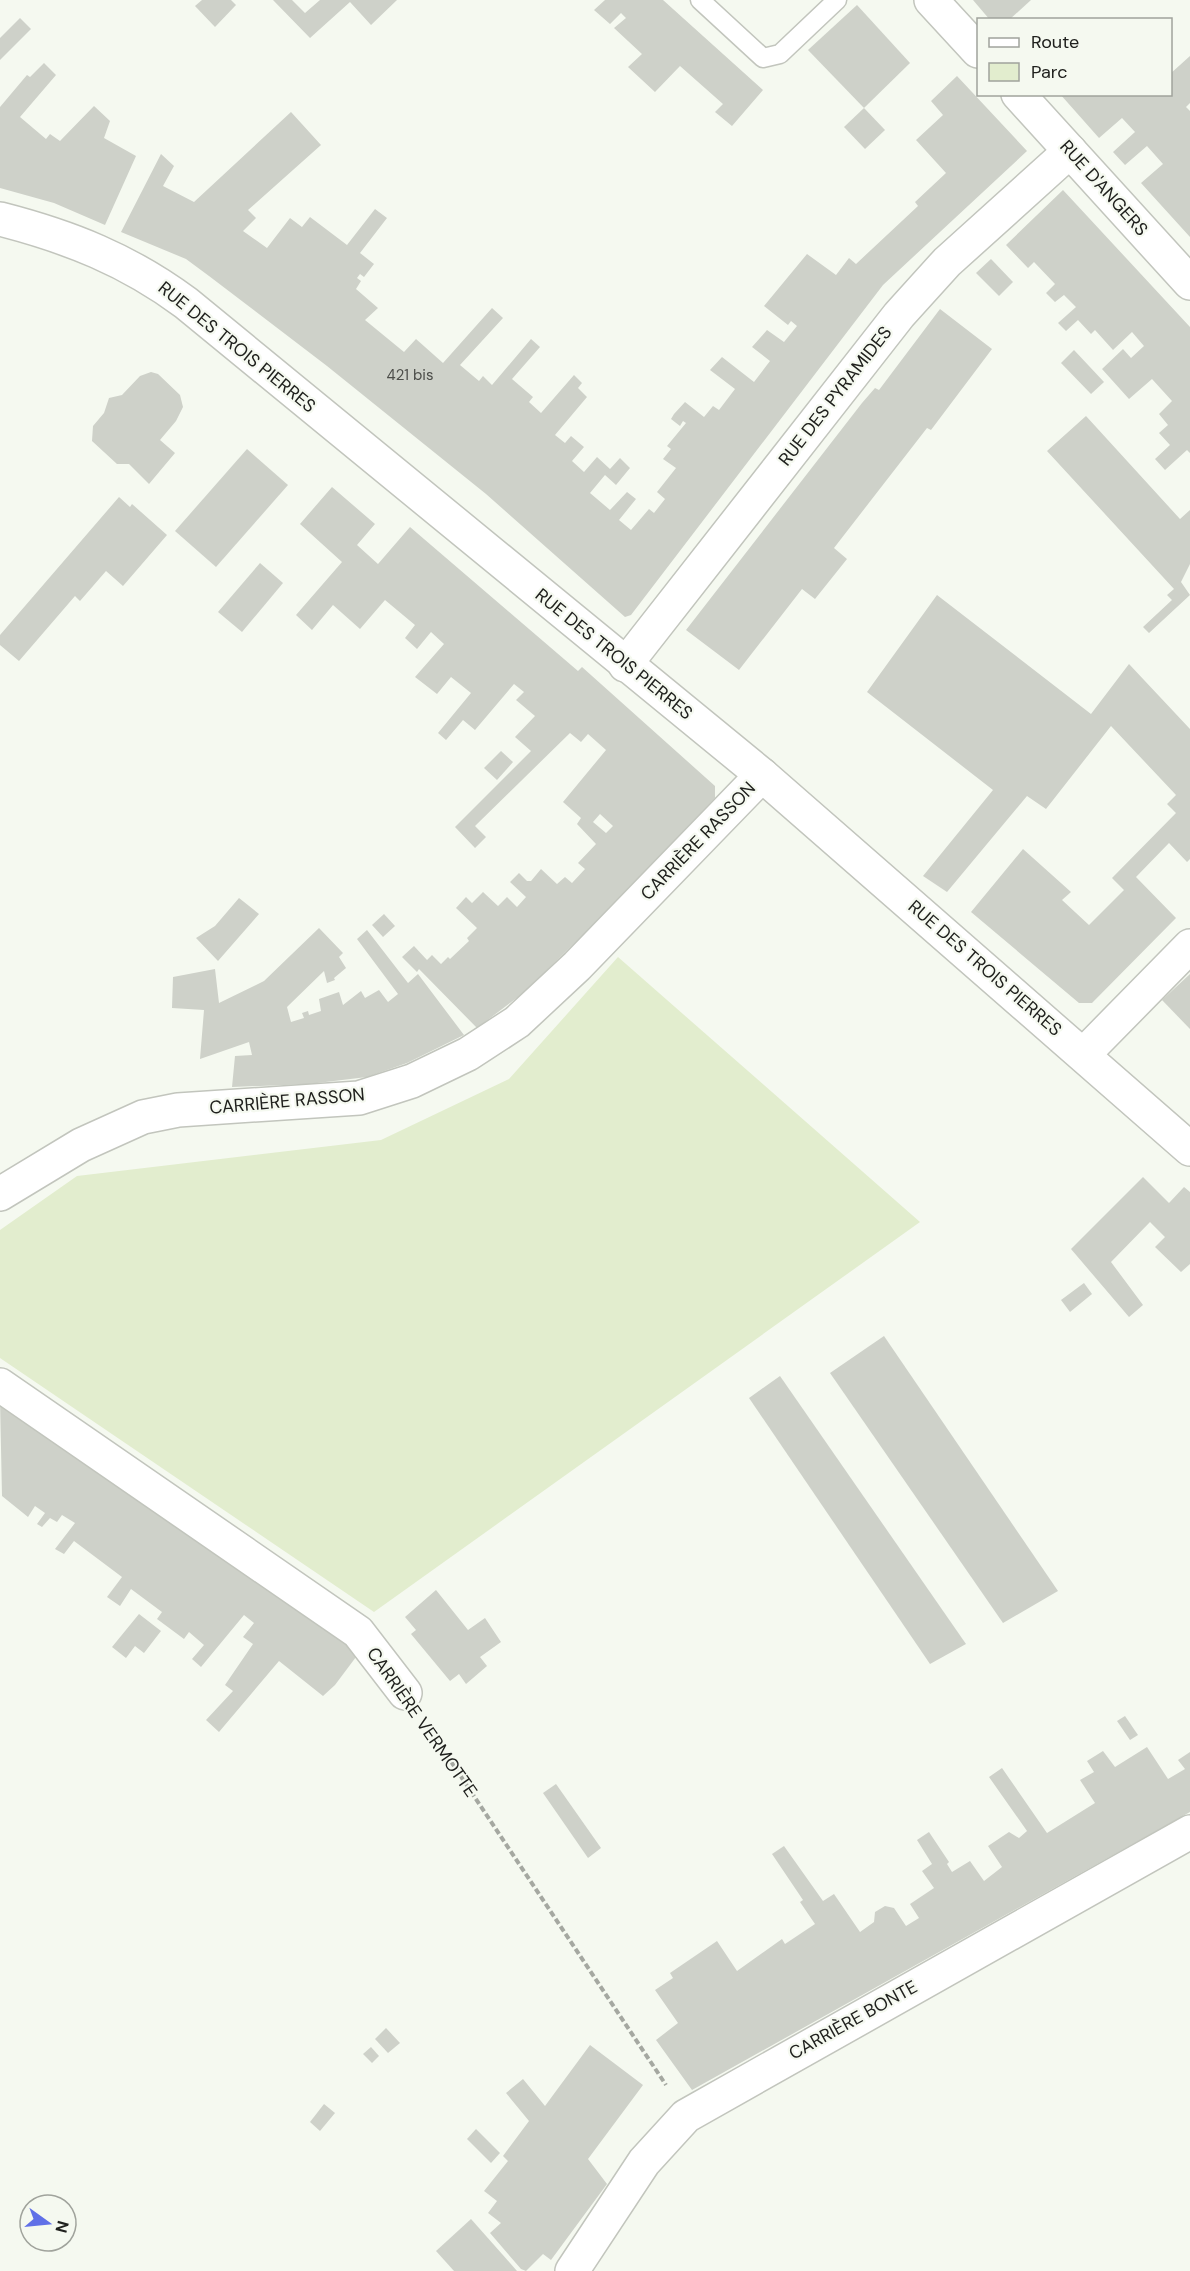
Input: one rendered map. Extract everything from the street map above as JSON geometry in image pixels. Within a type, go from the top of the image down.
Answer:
[{"type":"street","points":[[931,0],[977,50]]},
{"type":"street","name":"RUE D'ANGERS","points":[[1020,96],[1190,283]]},
{"type":"street","name":"RUE DES PYRAMIDES","points":[[625,664],[899,315],[947,262],[1070,151]]},
{"type":"street","name":"RUE DES TROIS PIERRES","points":[[0,219],[94,249],[143,273],[160,285],[762,774],[1190,1149]]},
{"type":"street","name":"CARRIÈRE RASSON","points":[[0,1194],[81,1145],[143,1117],[178,1110],[359,1098],[412,1081],[468,1054],[517,1022],[577,966],[762,774]]},
{"type":"street","points":[[1084,1054],[1190,946]]},
{"type":"street","name":"CARRIÈRE VERMOTTE","points":[[0,1385],[358,1632],[405,1693]]},
{"type":"street","name":"CARRIÈRE BONTE","points":[[572,2271],[644,2162],[686,2116],[1190,1832]]},
{"type":"lane","points":[[700,0],[763,58],[780,54],[837,0]]},
{"type":"path","name":"CARRIÈRE VERMOTTE","points":[[405,1693],[686,2116]]},
{"type":"green space","points":[[618,957],[920,1222],[374,1612],[0,1358],[0,1230],[77,1176],[381,1140],[509,1079]]},
{"type":"building","points":[[202,0],[231,0],[236,5],[215,27],[195,6]]},
{"type":"building","points":[[273,0],[292,0],[305,13],[320,0],[397,0],[371,25],[350,2],[310,38]]},
{"type":"building","points":[[605,0],[663,0],[763,90],[732,126],[715,112],[723,104],[680,66],[655,92],[628,67],[642,54],[614,28],[626,18],[621,13],[610,24],[594,10]]},
{"type":"building","points":[[973,0],[1031,0],[1011,18],[988,18]]},
{"type":"building","points":[[857,5],[910,63],[864,108],[808,50]]},
{"type":"building","points":[[20,18],[31,29],[0,60],[0,38]]},
{"type":"building","points":[[1190,56],[1190,103],[1186,107],[1190,111],[1190,237],[1141,183],[1163,164],[1147,146],[1125,165],[1113,152],[1135,132],[1122,118],[1099,138],[1062,96],[1172,96],[1172,72]]},
{"type":"building","points":[[44,63],[56,75],[20,117],[46,139],[50,134],[60,141],[94,106],[110,121],[104,138],[136,156],[105,225],[54,203],[0,188],[0,107],[27,75],[30,77]]},
{"type":"building","points":[[957,76],[1027,151],[883,285],[631,615],[625,617],[486,494],[327,366],[186,259],[121,232],[161,154],[174,166],[163,186],[194,202],[291,112],[321,145],[248,210],[256,218],[243,231],[267,248],[290,218],[302,227],[310,217],[347,245],[375,209],[387,218],[360,253],[374,264],[364,277],[360,274],[357,278],[361,281],[356,289],[378,308],[365,320],[404,352],[416,339],[443,363],[492,308],[503,318],[460,365],[479,381],[483,376],[492,385],[531,339],[540,347],[512,379],[533,397],[529,402],[541,413],[574,375],[582,383],[578,388],[587,397],[555,435],[565,443],[571,436],[584,447],[572,461],[584,472],[597,457],[610,469],[620,458],[630,468],[616,485],[605,475],[590,493],[610,510],[627,492],[636,499],[619,520],[631,530],[649,509],[654,513],[665,499],[657,492],[676,468],[663,459],[671,449],[667,446],[686,423],[683,421],[680,426],[671,419],[674,414],[685,402],[704,417],[713,406],[719,410],[735,389],[710,370],[722,357],[754,382],[770,361],[752,347],[767,330],[784,342],[797,326],[791,321],[788,325],[764,306],[807,254],[836,275],[849,258],[856,264],[918,206],[915,202],[946,173],[916,140],[943,115],[931,101]]},
{"type":"building","points":[[864,108],[885,130],[865,149],[844,127]]},
{"type":"building","points":[[1063,190],[1190,327],[1190,453],[1187,450],[1165,470],[1155,459],[1170,445],[1159,433],[1168,425],[1159,414],[1172,401],[1152,379],[1129,399],[1102,369],[1123,349],[1131,358],[1144,346],[1132,332],[1113,350],[1095,330],[1091,334],[1078,320],[1066,331],[1058,323],[1076,307],[1064,295],[1055,302],[1046,293],[1055,284],[1034,262],[1028,268],[1006,245]]},
{"type":"building","points":[[991,259],[1013,282],[999,296],[976,273]]},
{"type":"building","points":[[940,309],[992,349],[931,430],[927,428],[834,548],[847,559],[815,599],[802,589],[739,670],[686,630],[862,403],[875,388],[879,390]]},
{"type":"building","points":[[1074,350],[1104,382],[1091,394],[1061,363]]},
{"type":"building","points":[[151,372],[158,374],[180,395],[183,407],[176,421],[160,440],[175,453],[149,484],[129,464],[117,464],[92,441],[93,426],[104,413],[109,398],[122,395],[140,376]]},
{"type":"building","points":[[1086,416],[1180,519],[1190,510],[1190,564],[1181,582],[1190,595],[1149,633],[1143,627],[1172,600],[1167,595],[1174,589],[1047,451]]},
{"type":"building","points":[[247,449],[288,485],[216,567],[175,531]]},
{"type":"building","points":[[332,487],[375,524],[357,545],[378,564],[410,527],[578,671],[582,667],[715,786],[715,798],[618,901],[522,994],[477,1028],[419,969],[417,972],[402,957],[414,946],[427,960],[432,955],[441,964],[448,957],[450,959],[469,941],[467,938],[477,928],[456,908],[466,897],[472,903],[483,892],[498,906],[507,897],[517,907],[526,897],[510,882],[519,873],[527,881],[531,881],[541,869],[557,884],[565,877],[572,883],[585,869],[578,863],[596,844],[577,824],[581,818],[563,802],[606,750],[588,734],[581,742],[570,733],[475,826],[486,837],[475,848],[455,827],[531,751],[515,737],[535,716],[516,700],[524,692],[514,684],[475,730],[463,720],[446,740],[438,733],[471,693],[451,677],[437,694],[415,677],[444,644],[431,632],[417,649],[405,638],[415,625],[385,600],[360,629],[333,605],[312,630],[296,615],[342,562],[300,524]],"holes":[[[600,814],[613,826],[606,833],[593,822]]]},
{"type":"building","points":[[119,497],[130,507],[132,504],[167,535],[123,586],[106,571],[80,601],[75,596],[19,661],[0,645],[0,635]]},
{"type":"building","points":[[260,563],[283,583],[242,632],[218,612]]},
{"type":"building","points":[[937,595],[1091,714],[1129,664],[1190,729],[1190,859],[1187,862],[1169,843],[1136,877],[1176,918],[1092,1003],[1079,1003],[971,912],[1023,849],[1071,892],[1062,900],[1089,925],[1124,890],[1112,878],[1176,813],[1167,804],[1176,795],[1111,726],[1046,809],[1027,796],[947,892],[923,876],[993,790],[867,692]]},
{"type":"building","points":[[501,751],[513,762],[497,780],[484,768]]},
{"type":"building","points":[[239,898],[259,914],[218,961],[196,938],[215,926]]},
{"type":"building","points":[[384,914],[395,926],[383,937],[372,925]]},
{"type":"building","points":[[319,928],[343,953],[339,957],[346,968],[334,978],[335,980],[327,983],[324,971],[287,1007],[291,1022],[304,1018],[302,1013],[308,1011],[309,1015],[321,1011],[319,999],[339,992],[343,1005],[361,991],[365,998],[379,990],[388,1002],[398,994],[357,939],[367,930],[408,983],[418,974],[464,1035],[407,1063],[367,1077],[309,1084],[232,1087],[235,1056],[252,1055],[249,1042],[200,1059],[204,1010],[172,1008],[173,977],[215,969],[219,1003],[264,981]]},
{"type":"building","points":[[1190,974],[1190,1029],[1162,1000]]},
{"type":"building","points":[[1143,1177],[1169,1203],[1184,1187],[1190,1192],[1190,1264],[1181,1272],[1155,1247],[1165,1237],[1150,1222],[1111,1262],[1143,1305],[1129,1317],[1071,1249]]},
{"type":"building","points":[[1084,1283],[1092,1294],[1070,1312],[1061,1300]]},
{"type":"building","points":[[884,1336],[1058,1591],[1003,1623],[830,1373]]},
{"type":"building","points":[[780,1376],[966,1644],[930,1664],[749,1398]]},
{"type":"building","points":[[0,1400],[266,1584],[359,1653],[335,1685],[323,1696],[279,1661],[219,1732],[206,1720],[233,1691],[225,1685],[253,1644],[243,1637],[254,1623],[244,1615],[201,1667],[192,1659],[204,1645],[189,1632],[184,1639],[157,1619],[162,1612],[131,1589],[120,1606],[107,1597],[122,1577],[74,1541],[64,1554],[55,1549],[75,1523],[62,1515],[57,1522],[50,1518],[42,1527],[37,1524],[45,1513],[35,1506],[28,1517],[2,1496]]},
{"type":"building","points":[[436,1590],[468,1630],[485,1618],[501,1642],[480,1657],[487,1666],[466,1684],[459,1674],[450,1681],[411,1634],[416,1630],[405,1617]]},
{"type":"building","points":[[139,1614],[161,1631],[144,1653],[135,1646],[126,1658],[112,1647]]},
{"type":"building","points":[[1125,1716],[1138,1735],[1130,1740],[1117,1721]]},
{"type":"building","points":[[1147,1747],[1168,1779],[1185,1769],[1178,1760],[1190,1752],[1190,1812],[692,2090],[656,2040],[678,2023],[655,1990],[673,1978],[670,1973],[717,1941],[737,1971],[782,1939],[785,1944],[815,1924],[800,1902],[803,1900],[772,1854],[784,1846],[823,1901],[834,1894],[860,1932],[874,1922],[875,1912],[885,1906],[894,1908],[906,1926],[919,1918],[910,1904],[934,1888],[922,1871],[932,1864],[917,1840],[929,1832],[949,1862],[947,1864],[952,1872],[970,1861],[984,1881],[1002,1867],[988,1846],[1009,1832],[1019,1838],[1027,1831],[989,1777],[1002,1768],[1047,1833],[1095,1803],[1080,1780],[1094,1772],[1087,1761],[1103,1751],[1115,1767]]},
{"type":"building","points":[[556,1784],[601,1848],[588,1858],[543,1793]]},
{"type":"building","points":[[386,2028],[400,2043],[388,2053],[375,2039]]},
{"type":"building","points":[[590,2045],[643,2085],[588,2159],[607,2184],[551,2260],[543,2254],[526,2271],[521,2269],[490,2233],[501,2223],[488,2213],[497,2201],[484,2191],[508,2161],[503,2156],[529,2121],[506,2093],[523,2079],[545,2106]]},
{"type":"building","points":[[371,2047],[379,2056],[372,2063],[363,2054]]},
{"type":"building","points":[[324,2104],[335,2113],[320,2131],[310,2122]]},
{"type":"building","points":[[476,2129],[500,2153],[491,2163],[467,2139]]},
{"type":"building","points":[[471,2219],[517,2271],[454,2271],[436,2251]]}]
